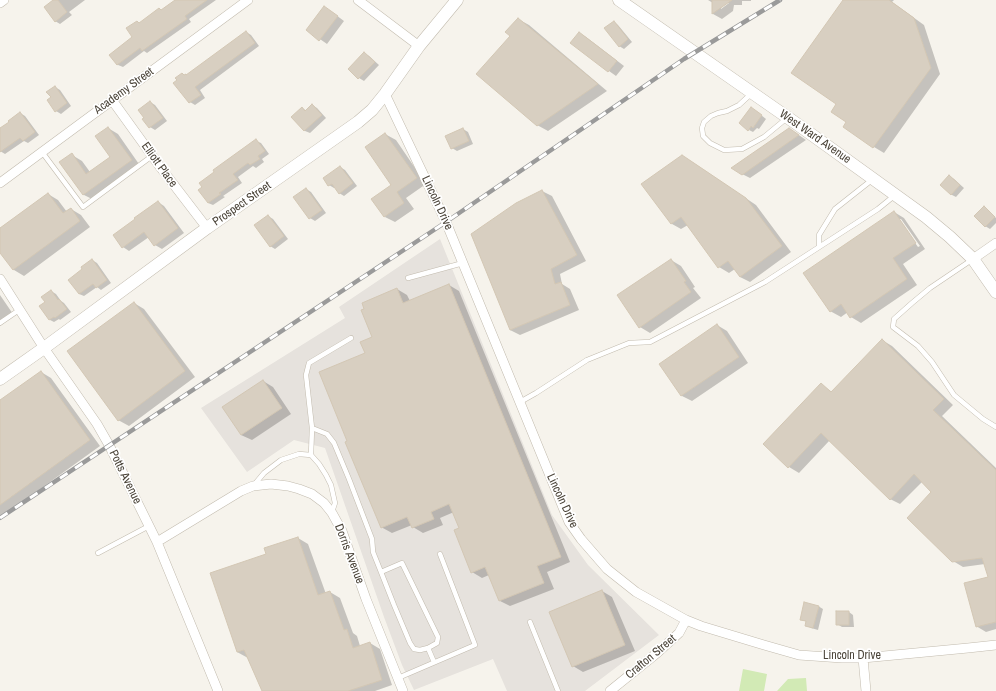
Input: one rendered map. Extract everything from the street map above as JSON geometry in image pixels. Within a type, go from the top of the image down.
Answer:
[{"type":"street","points":[[0,3],[4,0]]},
{"type":"street","name":"Academy Street","points":[[0,183],[248,0]]},
{"type":"street","points":[[358,0],[419,46]]},
{"type":"street","name":"Prospect Street","points":[[0,379],[207,228],[358,122],[372,110],[385,94],[419,46],[457,0]]},
{"type":"street","name":"West Ward Avenue","points":[[619,0],[926,217],[973,259],[996,292]]},
{"type":"street","name":"Lincoln Drive","points":[[385,94],[446,222],[569,522],[607,569],[636,592],[686,620],[764,645],[799,654],[842,658],[863,658],[996,644]]},
{"type":"street","name":"Elliott Place","points":[[112,100],[152,156],[207,228]]},
{"type":"street","points":[[973,259],[996,244]]},
{"type":"street","name":"Potts Avenue","points":[[0,279],[44,348],[97,424],[109,445],[157,542],[218,691]]},
{"type":"street","name":"Dorris Avenue","points":[[157,542],[241,490],[253,486],[271,484],[288,486],[312,494],[324,503],[332,513],[342,531],[366,599],[403,691]]},
{"type":"street","name":"Crafton Street","points":[[610,691],[679,633],[686,620]]},
{"type":"street","points":[[863,658],[866,691]]},
{"type":"lane","points":[[752,93],[739,105],[711,116],[704,122],[702,128],[703,136],[710,144],[724,150],[742,149],[764,137],[788,118]]},
{"type":"lane","points":[[42,152],[83,207],[152,156]]},
{"type":"lane","points":[[819,247],[819,235],[835,209],[873,179]]},
{"type":"lane","points":[[520,402],[587,360],[629,344],[650,342],[657,339],[765,282],[878,208],[895,194]]},
{"type":"lane","points":[[973,259],[930,288],[912,303],[894,319],[893,326],[918,346],[932,362],[954,395],[996,428]]},
{"type":"lane","points":[[408,278],[463,263]]},
{"type":"lane","points":[[0,323],[20,310]]},
{"type":"lane","points":[[332,513],[335,502],[331,485],[322,469],[311,455],[312,428],[306,375],[309,363],[351,338]]},
{"type":"lane","points":[[312,428],[327,434],[334,443],[372,539],[373,552],[381,572],[410,643],[414,649],[420,650],[437,643],[438,637],[402,563],[381,572]]},
{"type":"lane","points":[[253,486],[264,473],[281,460],[299,454],[311,455]]},
{"type":"lane","points":[[98,552],[149,526]]},
{"type":"lane","points":[[398,678],[475,645],[440,554]]},
{"type":"lane","points":[[530,622],[558,691]]},
{"type":"lane","points":[[428,648],[434,662]]},
{"type":"shaded area","points":[[440,239],[552,515],[588,565],[659,635],[585,691],[507,691],[493,659],[414,690],[402,665],[384,617],[325,448],[294,440],[247,472],[201,408],[345,318],[339,307]]},
{"type":"green space","points":[[743,669],[767,674],[764,691],[739,691]]},
{"type":"green space","points":[[806,678],[807,691],[777,691],[788,679]]},
{"type":"building","points":[[53,0],[58,0],[67,12],[55,22],[44,7]]},
{"type":"building","points":[[175,0],[207,0],[185,16],[187,19],[142,51],[140,48],[117,65],[109,55],[132,37],[126,28],[137,21],[139,23],[159,8],[161,10]]},
{"type":"building","points":[[712,0],[732,0],[712,14]]},
{"type":"building","points":[[843,0],[889,0],[914,18],[931,68],[873,148],[843,127],[846,122],[831,112],[836,104],[791,73]]},
{"type":"building","points":[[324,6],[338,16],[319,41],[306,30]]},
{"type":"building","points":[[518,18],[598,84],[537,126],[476,74],[510,36],[505,32]]},
{"type":"building","points":[[614,21],[628,39],[619,47],[604,28]]},
{"type":"building","points":[[246,31],[255,43],[195,87],[201,95],[189,103],[173,83],[177,80],[175,78],[182,73],[186,75]]},
{"type":"building","points":[[579,32],[617,61],[608,72],[570,43]]},
{"type":"building","points":[[364,52],[375,62],[358,79],[348,69]]},
{"type":"building","points":[[55,86],[67,103],[55,112],[47,100],[51,97],[46,92]]},
{"type":"building","points":[[150,101],[163,118],[149,128],[142,119],[144,118],[138,110]]},
{"type":"building","points":[[312,104],[322,115],[304,131],[291,117],[302,107],[305,111]]},
{"type":"building","points":[[751,107],[762,115],[753,128],[751,126],[748,131],[739,123]]},
{"type":"building","points":[[20,112],[35,132],[23,141],[20,138],[0,152],[0,128]]},
{"type":"building","points":[[108,127],[132,160],[83,195],[59,162],[72,153],[86,174],[110,157],[95,136]]},
{"type":"building","points":[[463,128],[469,141],[451,149],[445,136]]},
{"type":"building","points":[[789,128],[799,135],[742,175],[731,168]]},
{"type":"building","points":[[385,133],[417,178],[397,192],[404,203],[384,217],[371,199],[391,185],[365,147]]},
{"type":"building","points":[[256,139],[265,151],[258,156],[260,159],[250,165],[248,163],[233,174],[238,180],[219,193],[221,194],[208,203],[198,190],[202,187],[199,183],[214,172],[213,170]]},
{"type":"building","points":[[682,155],[746,198],[782,246],[740,277],[728,261],[718,268],[681,217],[671,224],[641,184]]},
{"type":"building","points":[[340,166],[353,183],[339,194],[332,184],[328,186],[323,178]]},
{"type":"building","points":[[949,175],[960,185],[951,195],[940,185]]},
{"type":"building","points":[[306,188],[322,210],[309,219],[293,197]]},
{"type":"building","points":[[542,190],[577,255],[551,269],[555,284],[561,282],[570,305],[510,330],[471,234],[516,203]]},
{"type":"building","points":[[48,193],[63,213],[71,208],[80,221],[13,270],[0,253],[0,228]]},
{"type":"building","points":[[158,201],[178,228],[154,246],[144,232],[122,248],[113,235]]},
{"type":"building","points":[[984,206],[995,217],[985,227],[974,216]]},
{"type":"building","points":[[894,211],[916,243],[893,258],[907,279],[850,318],[841,304],[830,312],[803,273]]},
{"type":"building","points":[[268,215],[284,236],[270,247],[254,225]]},
{"type":"building","points":[[92,259],[107,280],[96,288],[93,284],[79,294],[68,280],[82,269],[81,267]]},
{"type":"building","points":[[671,259],[686,281],[684,282],[691,292],[639,328],[617,295]]},
{"type":"building","points":[[449,284],[561,557],[537,566],[544,583],[499,601],[485,567],[471,573],[454,530],[459,528],[449,504],[431,512],[434,519],[412,528],[407,517],[381,528],[345,442],[347,441],[319,372],[365,353],[360,342],[372,337],[361,310],[364,309],[362,303],[397,288],[403,303]]},
{"type":"building","points":[[51,290],[67,309],[55,318],[54,317],[49,320],[39,306],[45,302],[41,297]]},
{"type":"building","points":[[134,302],[185,371],[118,421],[67,351]]},
{"type":"building","points":[[717,324],[739,357],[681,396],[659,364]]},
{"type":"building","points":[[882,339],[944,399],[933,410],[996,470],[996,622],[976,627],[964,583],[988,577],[982,558],[952,562],[907,518],[931,492],[914,474],[890,500],[821,433],[788,468],[763,444],[821,383],[831,392]]},
{"type":"building","points":[[41,371],[90,440],[0,505],[0,400]]},
{"type":"building","points":[[263,380],[282,408],[241,435],[222,407]]},
{"type":"building","points":[[298,537],[318,595],[330,591],[344,630],[347,629],[353,648],[370,642],[382,680],[348,691],[262,691],[244,650],[237,652],[210,573],[266,554],[264,548]]},
{"type":"building","points":[[602,590],[625,645],[572,667],[549,612]]},
{"type":"building","points":[[804,602],[819,606],[813,628],[805,626],[806,621],[800,620]]},
{"type":"building","points":[[836,611],[849,611],[849,625],[836,625]]},
{"type":"railway","points":[[0,518],[446,222],[684,59],[780,0]]}]
